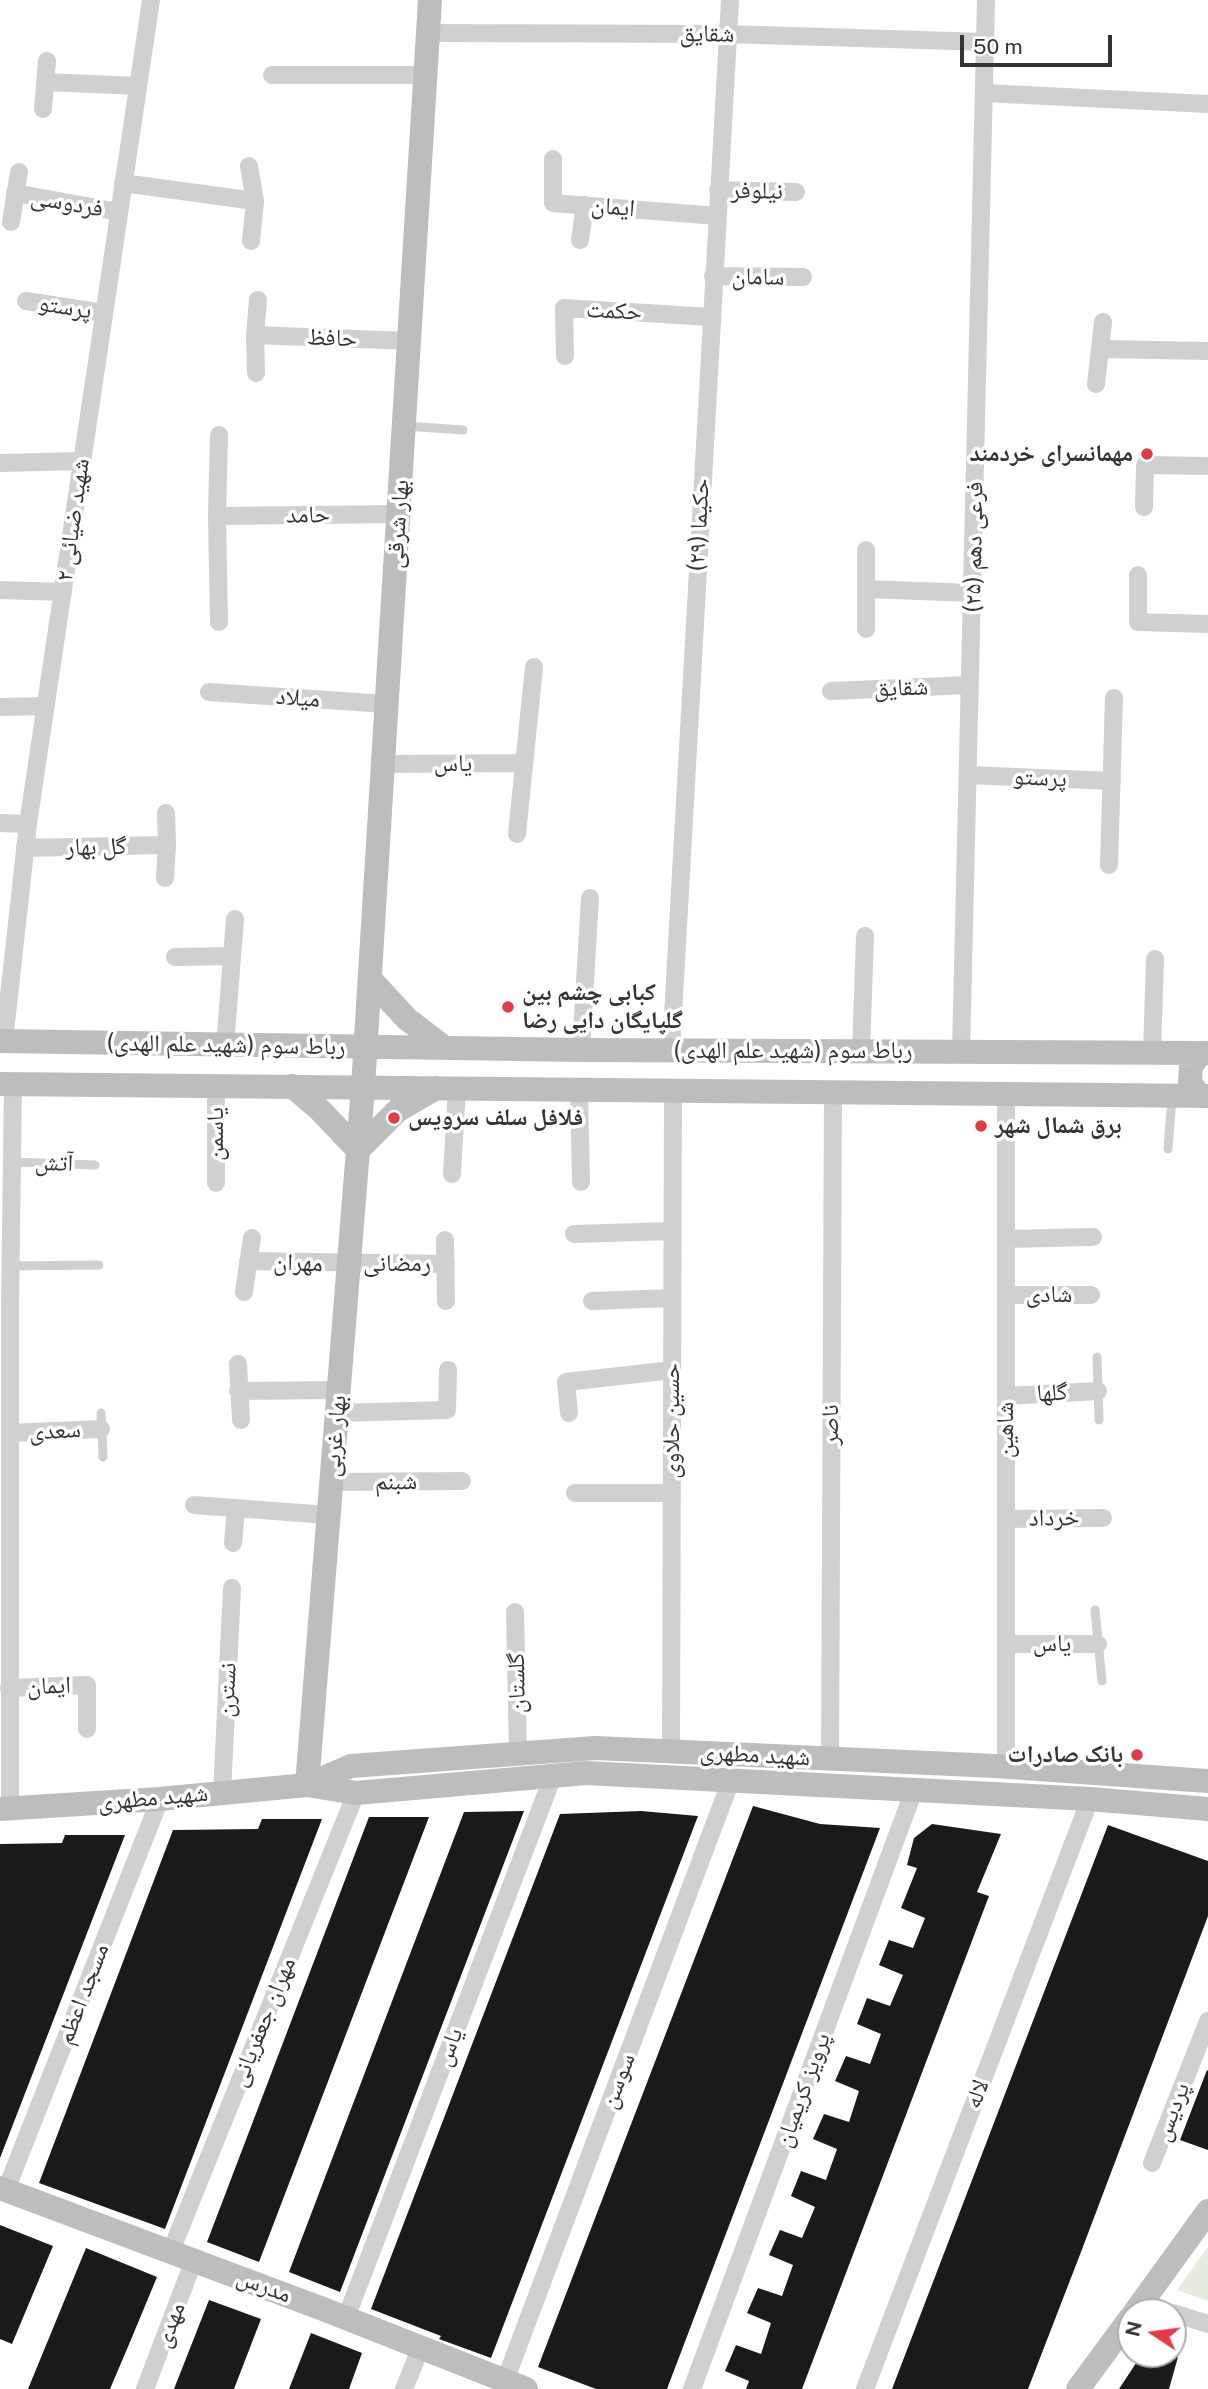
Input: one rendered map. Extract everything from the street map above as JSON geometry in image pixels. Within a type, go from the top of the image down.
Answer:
[{"type":"main road","name":"بهار شرقی","points":[[363,1087],[430,0]]},
{"type":"main road","points":[[370,979],[407,1019],[445,1048]]},
{"type":"main road","name":"رباط سوم (شهید علم الهدی)","points":[[2,1041],[365,1048],[1205,1053]]},
{"type":"main road","points":[[1099,1093],[1113,1083],[1115,1065],[1103,1052]]},
{"type":"main road","points":[[1203,1096],[1190,1082],[1191,1066],[1205,1053]]},
{"type":"main road","name":"رباط سوم (شهید علم الهدی)","points":[[7,1084],[1203,1096]]},
{"type":"main road","points":[[292,1086],[320,1110],[358,1150],[398,1110],[447,1088]]},
{"type":"main road","name":"بهار غربی","points":[[307,1785],[363,1087]]},
{"type":"main road","name":"شهید مطهری","points":[[307,1785],[351,1766],[595,1748],[1006,1766],[1208,1781]]},
{"type":"main road","name":"شهید مطهری","points":[[5,1809],[307,1785],[356,1793],[586,1773],[1090,1799],[1208,1809]]},
{"type":"main road","name":"مدرس","points":[[3,2189],[516,2385]]},
{"type":"main road","points":[[1145,2298],[1208,2211]]},
{"type":"main road","points":[[1078,2389],[1117,2337]]},
{"type":"street","name":"شهید ضیائی ۲","points":[[2,1041],[28,824],[150,0]]},
{"type":"street","name":"حکیما (۲۹)","points":[[671,1051],[730,0]]},
{"type":"street","name":"فرعی دهم (۲۵)","points":[[961,1052],[986,0]]},
{"type":"street","name":"شقایق","points":[[428,33],[728,34],[985,42]]},
{"type":"street","points":[[43,109],[47,61]]},
{"type":"street","points":[[272,75],[425,75]]},
{"type":"street","points":[[45,82],[138,86]]},
{"type":"street","points":[[984,93],[1208,104]]},
{"type":"street","name":"ایمان","points":[[553,159],[553,202],[717,216]]},
{"type":"street","points":[[249,166],[255,201],[251,241]]},
{"type":"street","points":[[10,222],[19,172]]},
{"type":"street","points":[[123,183],[255,201]]},
{"type":"street","name":"نیلوفر","points":[[718,190],[796,191]]},
{"type":"street","name":"فردوسی","points":[[15,193],[119,212]]},
{"type":"street","points":[[580,240],[585,205]]},
{"type":"street","name":"سامان","points":[[713,276],[803,277]]},
{"type":"street","points":[[256,373],[258,300]]},
{"type":"street","name":"پرستو","points":[[26,301],[104,313]]},
{"type":"street","name":"حکمت","points":[[565,356],[564,308],[711,317]]},
{"type":"street","points":[[1096,384],[1103,322]]},
{"type":"street","name":"حافظ","points":[[255,335],[409,341]]},
{"type":"street","points":[[1100,349],[1208,351]]},
{"type":"street","points":[[219,435],[219,622]]},
{"type":"street","points":[[0,463],[82,461]]},
{"type":"street","points":[[1144,507],[1145,465],[1208,466]]},
{"type":"street","name":"حامد","points":[[217,516],[398,514]]},
{"type":"street","points":[[866,550],[866,629]]},
{"type":"street","points":[[1138,575],[1138,622],[1208,624]]},
{"type":"street","points":[[866,589],[972,593]]},
{"type":"street","points":[[0,590],[63,592]]},
{"type":"street","points":[[517,834],[534,667]]},
{"type":"street","name":"شقایق","points":[[831,691],[970,685]]},
{"type":"street","name":"میلاد","points":[[209,692],[386,704]]},
{"type":"street","points":[[1109,865],[1114,698]]},
{"type":"street","points":[[0,707],[46,706]]},
{"type":"street","name":"یاس","points":[[383,764],[524,763]]},
{"type":"street","name":"پرستو","points":[[968,775],[1112,781]]},
{"type":"street","points":[[165,878],[166,813]]},
{"type":"street","points":[[0,823],[28,824]]},
{"type":"street","name":"گل بهار","points":[[25,848],[167,845]]},
{"type":"street","points":[[582,1050],[590,898]]},
{"type":"street","points":[[225,1046],[235,919]]},
{"type":"street","points":[[861,1052],[864,936]]},
{"type":"street","points":[[175,957],[231,956]]},
{"type":"street","points":[[1152,1053],[1155,959]]},
{"type":"street","points":[[5,1809],[9,1688],[5,1493],[10,1433],[10,1266],[6,1206],[12,1162],[7,1084]]},
{"type":"street","name":"یاسمن","points":[[216,1086],[216,1183]]},
{"type":"street","points":[[447,1088],[452,1174]]},
{"type":"street","points":[[579,1089],[581,1182]]},
{"type":"street","name":"حسین حلاوی","points":[[671,1751],[673,1090]]},
{"type":"street","name":"ناصر","points":[[830,1758],[833,1092]]},
{"type":"street","name":"شاهین","points":[[1006,1093],[1006,1766]]},
{"type":"street","points":[[574,1234],[673,1231]]},
{"type":"street","points":[[1006,1239],[1093,1237]]},
{"type":"street","points":[[244,1292],[252,1238]]},
{"type":"street","points":[[445,1240],[446,1301]]},
{"type":"street","name":"مهران","points":[[248,1261],[348,1264]]},
{"type":"street","name":"رمضانی","points":[[348,1264],[446,1264]]},
{"type":"street","name":"شادی","points":[[1006,1295],[1091,1295]]},
{"type":"street","points":[[592,1301],[672,1298]]},
{"type":"street","points":[[238,1364],[241,1420]]},
{"type":"street","points":[[238,1391],[447,1410],[448,1370]]},
{"type":"street","points":[[569,1413],[566,1382],[672,1370]]},
{"type":"street","name":"گلها","points":[[1006,1396],[1098,1391]]},
{"type":"street","name":"سعدی","points":[[10,1433],[101,1421]]},
{"type":"street","name":"شبنم","points":[[331,1482],[462,1481]]},
{"type":"street","points":[[575,1493],[672,1493]]},
{"type":"street","points":[[194,1505],[328,1516]]},
{"type":"street","points":[[233,1543],[236,1508]]},
{"type":"street","name":"خرداد","points":[[1006,1519],[1103,1518]]},
{"type":"street","name":"نسترن","points":[[222,1793],[232,1588]]},
{"type":"street","name":"گلستان","points":[[515,1612],[518,1754]]},
{"type":"street","name":"یاس","points":[[1006,1644],[1098,1644]]},
{"type":"street","name":"ایمان","points":[[9,1688],[87,1685],[87,1729]]},
{"type":"street","name":"یاس","points":[[346,2318],[553,1776]]},
{"type":"street","name":"سوسن","points":[[516,2385],[731,1780]]},
{"type":"street","name":"پرویز کریمیان","points":[[692,2389],[914,1790]]},
{"type":"street","name":"مهران جعفریانی","points":[[171,2252],[356,1793]]},
{"type":"street","name":"مسجد اعظم","points":[[3,2189],[160,1798]]},
{"type":"street","name":"لاله","points":[[865,2389],[1090,1799]]},
{"type":"street","name":"پردیس","points":[[1152,2163],[1208,2021]]},
{"type":"street","name":"مهدی","points":[[145,2389],[194,2260]]},
{"type":"street","points":[[1187,2317],[1208,2324]]},
{"type":"street","points":[[404,2389],[421,2347]]},
{"type":"lane","points":[[404,426],[463,430]]},
{"type":"lane","points":[[1168,1149],[1172,1096]]},
{"type":"lane","name":"آتش","points":[[12,1162],[95,1164]]},
{"type":"lane","points":[[10,1266],[99,1265]]},
{"type":"lane","points":[[1097,1357],[1099,1420]]},
{"type":"lane","points":[[101,1421],[103,1457]]},
{"type":"lane","points":[[1095,1610],[1102,1681]]},
{"type":"shaded area","points":[[1208,2247],[1208,2301],[1177,2290]]},
{"type":"building","points":[[753,1806],[820,1824],[880,1828],[667,2389],[596,2389],[538,2367]]},
{"type":"building","points":[[524,1811],[340,2292],[289,2272],[464,1812]]},
{"type":"building","points":[[641,1811],[698,1816],[491,2358],[371,2309],[560,1814]]},
{"type":"building","points":[[369,1817],[429,1817],[259,2262],[207,2242]]},
{"type":"building","points":[[262,1819],[322,1819],[165,2229],[39,2183],[173,1830],[258,1829]]},
{"type":"building","points":[[932,1824],[1001,1834],[977,1892],[989,1896],[802,2389],[746,2389],[749,2381],[725,2371],[736,2345],[761,2354],[771,2323],[747,2313],[758,2288],[782,2296],[793,2265],[769,2255],[780,2230],[802,2238],[815,2207],[791,2196],[801,2171],[826,2180],[837,2149],[813,2139],[824,2114],[849,2122],[859,2091],[835,2081],[846,2056],[870,2064],[881,2034],[857,2024],[867,1998],[890,2006],[903,1975],[879,1965],[889,1940],[913,1948],[925,1918],[901,1908],[917,1868],[907,1865],[914,1838]]},
{"type":"building","points":[[1108,1825],[1208,1861],[1208,1916],[1081,2252],[1028,2389],[892,2389]]},
{"type":"building","points":[[65,1835],[125,1835],[0,2158],[0,1844],[62,1843]]},
{"type":"building","points":[[1208,2071],[1208,2150],[1180,2140]]},
{"type":"building","points":[[0,2225],[53,2246],[12,2344],[0,2339]]},
{"type":"building","points":[[86,2248],[157,2277],[110,2389],[28,2389]]},
{"type":"building","points":[[209,2300],[261,2319],[234,2389],[174,2389]]},
{"type":"building","points":[[311,2333],[362,2353],[349,2389],[289,2389]]},
{"type":"building","points":[[1133,2368],[1175,2368],[1169,2389],[1119,2389]]},
{"type":"place","name":"مهمانسرای خردمند","points":[[1147,454]]},
{"type":"place","name":"کبابی چشم بین گلپایگان دایی رضا","points":[[508,1007]]},
{"type":"place","name":"فلافل سلف سرویس","points":[[394,1118]]},
{"type":"place","name":"برق شمال شهر","points":[[981,1126]]},
{"type":"place","name":"بانک صادرات","points":[[1137,1755]]}]
